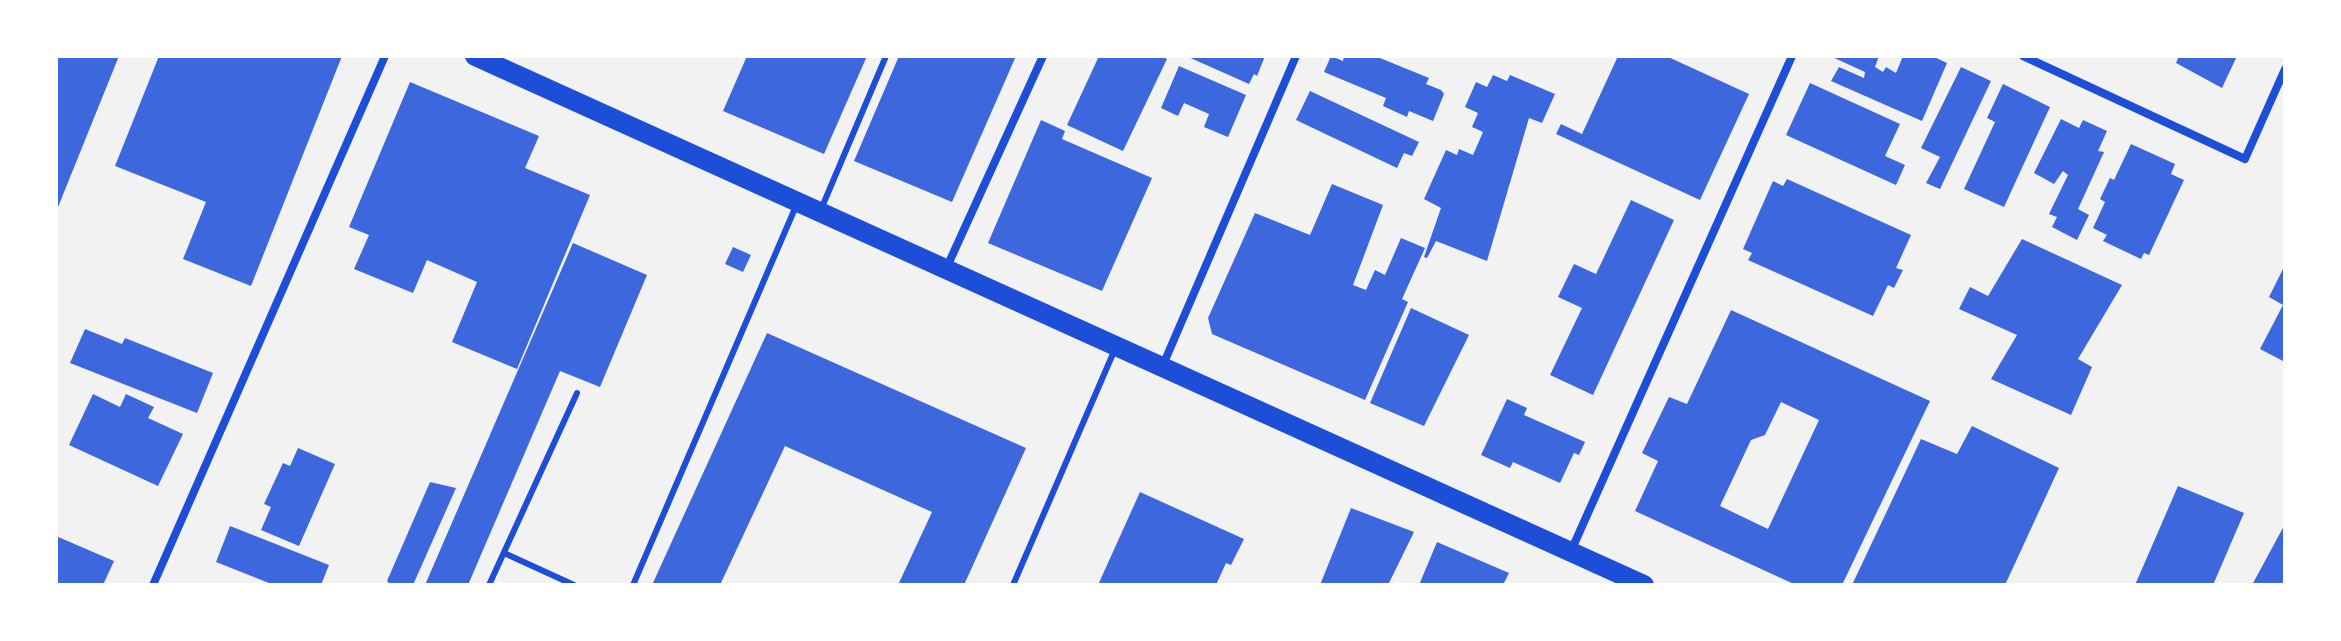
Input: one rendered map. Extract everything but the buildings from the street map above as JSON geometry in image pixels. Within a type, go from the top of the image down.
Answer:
[{"type":"main road","points":[[475,56],[1644,585]]},
{"type":"street","points":[[153,585],[385,56]]},
{"type":"street","points":[[946,269],[1043,56]]},
{"type":"street","points":[[1162,365],[1296,56]]},
{"type":"street","points":[[1571,551],[1792,56]]},
{"type":"street","points":[[2023,56],[2245,159],[2285,69]]},
{"type":"lane","points":[[820,211],[886,56]]},
{"type":"lane","points":[[633,585],[798,201]]},
{"type":"lane","points":[[1013,585],[1117,345]]},
{"type":"lane","points":[[489,585],[577,393]]},
{"type":"lane","points":[[504,553],[574,585]]}]
